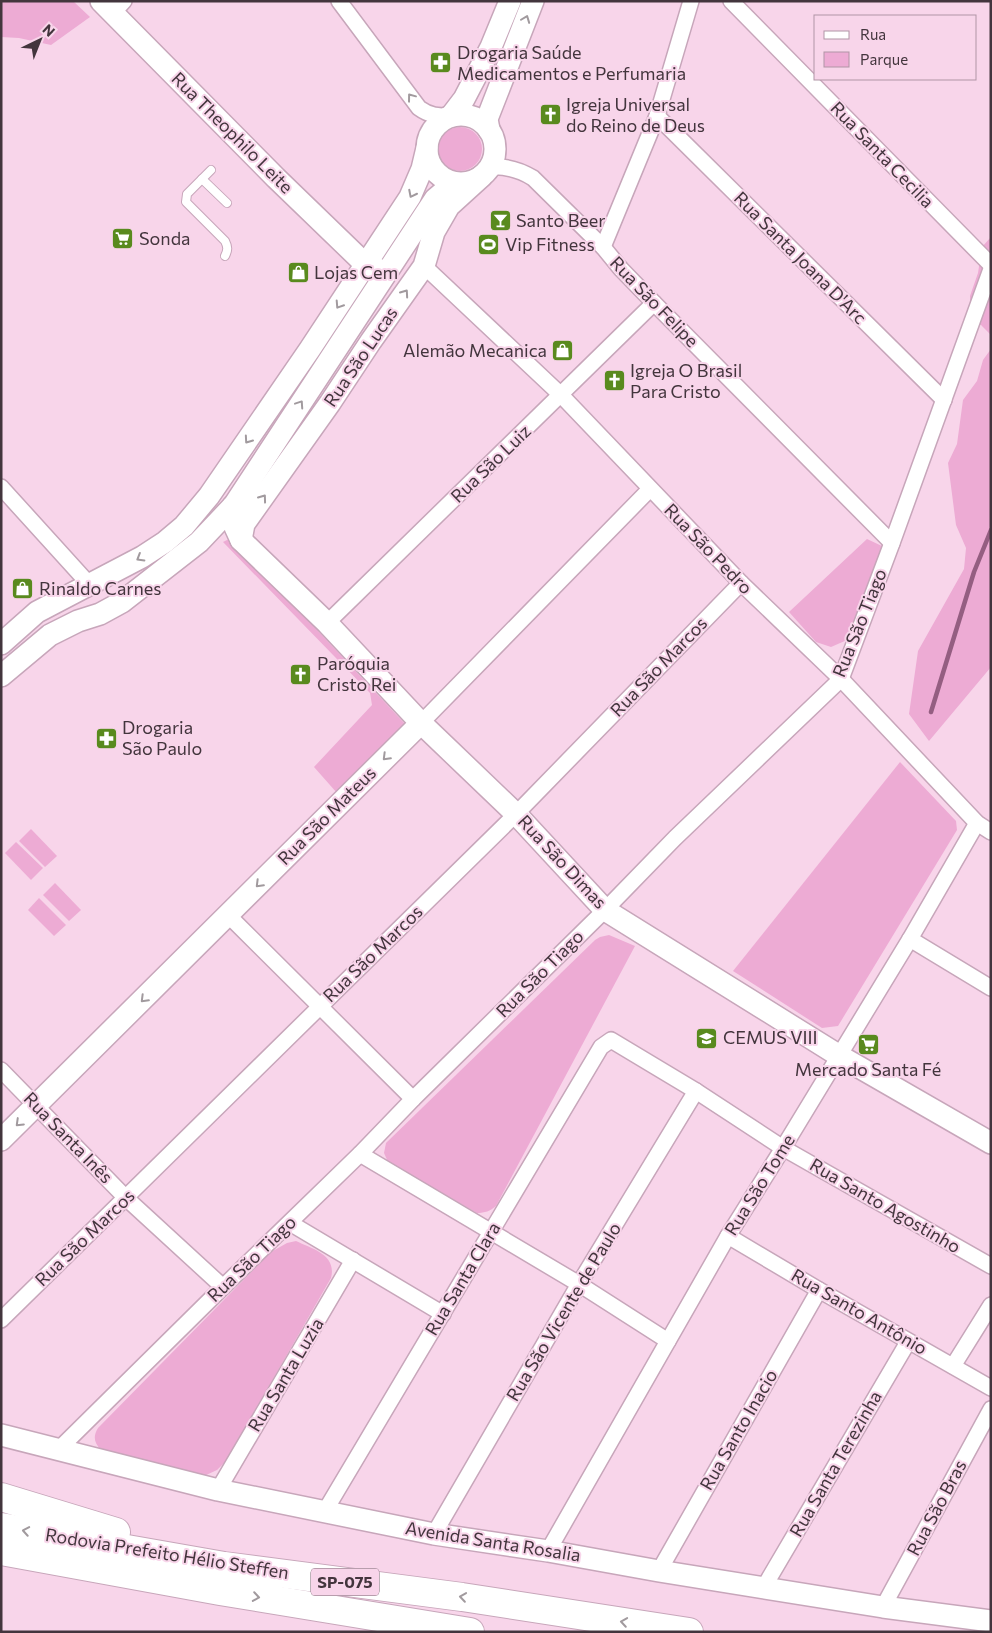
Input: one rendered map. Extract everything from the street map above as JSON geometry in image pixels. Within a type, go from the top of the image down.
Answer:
[{"type":"highway","points":[[1,1497],[222,1578]]},
{"type":"highway","name":"Rodovia Prefeito Hélio Steffen","points":[[1,1527],[470,1632]]},
{"type":"highway","name":"Rodovia Prefeito Hélio Steffen","points":[[1,1551],[222,1578],[462,1597],[689,1632]]},
{"type":"highway","points":[[1,1568],[68,1578],[222,1578]]},
{"type":"street","points":[[339,1],[351,7],[419,108],[434,116],[462,115],[472,117],[489,130]]},
{"type":"street","points":[[1,653],[9,644],[9,638],[37,612],[142,557],[166,542],[184,526],[209,496],[310,349],[410,198],[422,169],[429,137],[442,120],[452,116],[464,98],[491,47],[510,1]]},
{"type":"street","points":[[56,631],[100,614],[122,602],[199,542],[233,506],[439,195],[479,175],[495,150],[487,118],[533,1]]},
{"type":"street","points":[[603,247],[657,116],[691,1]]},
{"type":"street","name":"Rua Santa Cecilia","points":[[731,1],[991,267]]},
{"type":"street","name":"Rua Theophilo Leite","points":[[113,5],[276,178],[365,264]]},
{"type":"street","name":"Rua Santa Joana D'Arc","points":[[657,116],[944,400]]},
{"type":"street","points":[[427,148],[430,165],[439,176],[447,180],[479,175]]},
{"type":"street","name":"Rua São Felipe","points":[[479,175],[508,168],[522,171],[534,178],[603,247],[621,270],[892,543]]},
{"type":"street","name":"Rua São Lucas","points":[[241,540],[244,524],[424,266],[434,232],[445,212],[479,175]]},
{"type":"street","points":[[365,264],[378,269],[384,269],[396,261]]},
{"type":"street","name":"Rua São Pedro","points":[[424,266],[561,395],[741,584],[841,679],[976,823],[991,832]]},
{"type":"street","name":"Rua São Tiago","points":[[58,1450],[222,1287],[360,1154],[675,838],[841,679],[991,267]]},
{"type":"street","name":"Rua São Luiz","points":[[327,623],[654,303]]},
{"type":"street","points":[[1,487],[89,584],[95,599],[92,606],[56,631],[1,676]]},
{"type":"street","name":"Rua São Mateus","points":[[1,1140],[421,723],[650,489]]},
{"type":"street","points":[[233,506],[234,527],[241,540]]},
{"type":"street","points":[[199,542],[208,537],[222,535],[241,540]]},
{"type":"street","name":"Rua São Dimas","points":[[241,540],[327,623],[421,723],[516,814],[605,910],[838,1055],[991,1143]]},
{"type":"street","name":"Rua São Marcos","points":[[1,1320],[516,814],[741,584]]},
{"type":"street","name":"Rua São Tome","points":[[548,1551],[728,1236],[910,939],[976,823]]},
{"type":"street","points":[[228,915],[413,1099]]},
{"type":"street","points":[[910,939],[991,988]]},
{"type":"street","name":"Rua Santo Agostinho","points":[[601,1047],[611,1040],[696,1091],[783,1148],[991,1266]]},
{"type":"street","name":"Rua Santa Clara","points":[[325,1511],[601,1047]]},
{"type":"street","name":"Rua Santa Inês","points":[[1,1070],[126,1198],[222,1287]]},
{"type":"street","name":"Rua São Vicente de Paulo","points":[[434,1534],[579,1284],[696,1091]]},
{"type":"street","points":[[360,1154],[579,1284],[668,1340]]},
{"type":"street","points":[[290,1223],[443,1314]]},
{"type":"street","name":"Rua Santo Antônio","points":[[728,1236],[908,1342],[991,1388]]},
{"type":"street","name":"Rua Santa Luzia","points":[[218,1490],[353,1260]]},
{"type":"street","name":"Rua Santo Inacio","points":[[659,1571],[819,1290]]},
{"type":"street","points":[[953,1366],[991,1305]]},
{"type":"street","name":"Rua Santa Terezinha","points":[[764,1587],[908,1342]]},
{"type":"street","name":"Rua São Bras","points":[[884,1607],[991,1409]]},
{"type":"street","name":"Avenida Santa Rosalia","points":[[1,1435],[218,1490],[434,1534],[884,1607],[991,1621]]},
{"type":"lane","points":[[211,170],[187,194],[186,202],[228,246],[225,256]]},
{"type":"lane","points":[[202,179],[227,203]]},
{"type":"green space","points":[[1,1],[73,1],[90,17],[51,45],[19,38],[1,37]]},
{"type":"green space","points":[[456,127],[464,127],[476,133],[482,149],[476,165],[464,171],[456,171],[444,165],[438,153],[438,145],[444,133]]},
{"type":"green space","points":[[991,237],[991,335],[981,325],[970,322],[970,296],[978,273],[982,247]]},
{"type":"green space","points":[[991,349],[991,667],[929,741],[909,714],[918,651],[964,569],[966,548],[956,525],[948,463],[957,444],[963,400],[977,381],[983,360]]},
{"type":"green space","points":[[231,538],[406,725],[337,793],[314,767],[372,705],[370,693],[223,542]]},
{"type":"green space","points":[[867,539],[884,547],[847,640],[831,647],[816,642],[789,612]]},
{"type":"green space","points":[[900,762],[956,821],[957,830],[838,1026],[822,1028],[733,971]]},
{"type":"green space","points":[[31,829],[57,856],[45,867],[19,841]]},
{"type":"green space","points":[[16,842],[43,868],[31,880],[5,853]]},
{"type":"green space","points":[[55,883],[81,910],[69,921],[43,895]]},
{"type":"green space","points":[[39,898],[66,925],[54,936],[28,910]]},
{"type":"green space","points":[[609,935],[635,946],[496,1206],[482,1213],[477,1213],[388,1162],[384,1153],[386,1143],[595,940]]},
{"type":"green space","points":[[296,1241],[316,1250],[327,1258],[332,1270],[331,1278],[226,1461],[217,1470],[204,1476],[100,1449],[95,1439],[98,1428],[271,1252],[287,1243]]},
{"type":"waterway","points":[[931,712],[974,572],[991,530]]},
{"type":"place","name":"Drogaria Saúde Medicamentos e Perfumaria","points":[[441,63]]},
{"type":"place","name":"Igreja Universal do Reino de Deus","points":[[550,115]]},
{"type":"place","name":"Santo Beer","points":[[500,221]]},
{"type":"place","name":"Sonda","points":[[123,239]]},
{"type":"place","name":"Vip Fitness","points":[[489,245]]},
{"type":"place","name":"Lojas Cem","points":[[298,273]]},
{"type":"place","name":"Alemão Mecanica","points":[[563,351]]},
{"type":"place","name":"Igreja O Brasil Para Cristo","points":[[614,381]]},
{"type":"place","name":"Rinaldo Carnes","points":[[23,589]]},
{"type":"place","name":"Paróquia Cristo Rei","points":[[301,674]]},
{"type":"place","name":"Drogaria São Paulo","points":[[106,738]]},
{"type":"place","name":"CEMUS VIII","points":[[707,1038]]},
{"type":"place","name":"Mercado Santa Fé","points":[[868,1045]]}]
